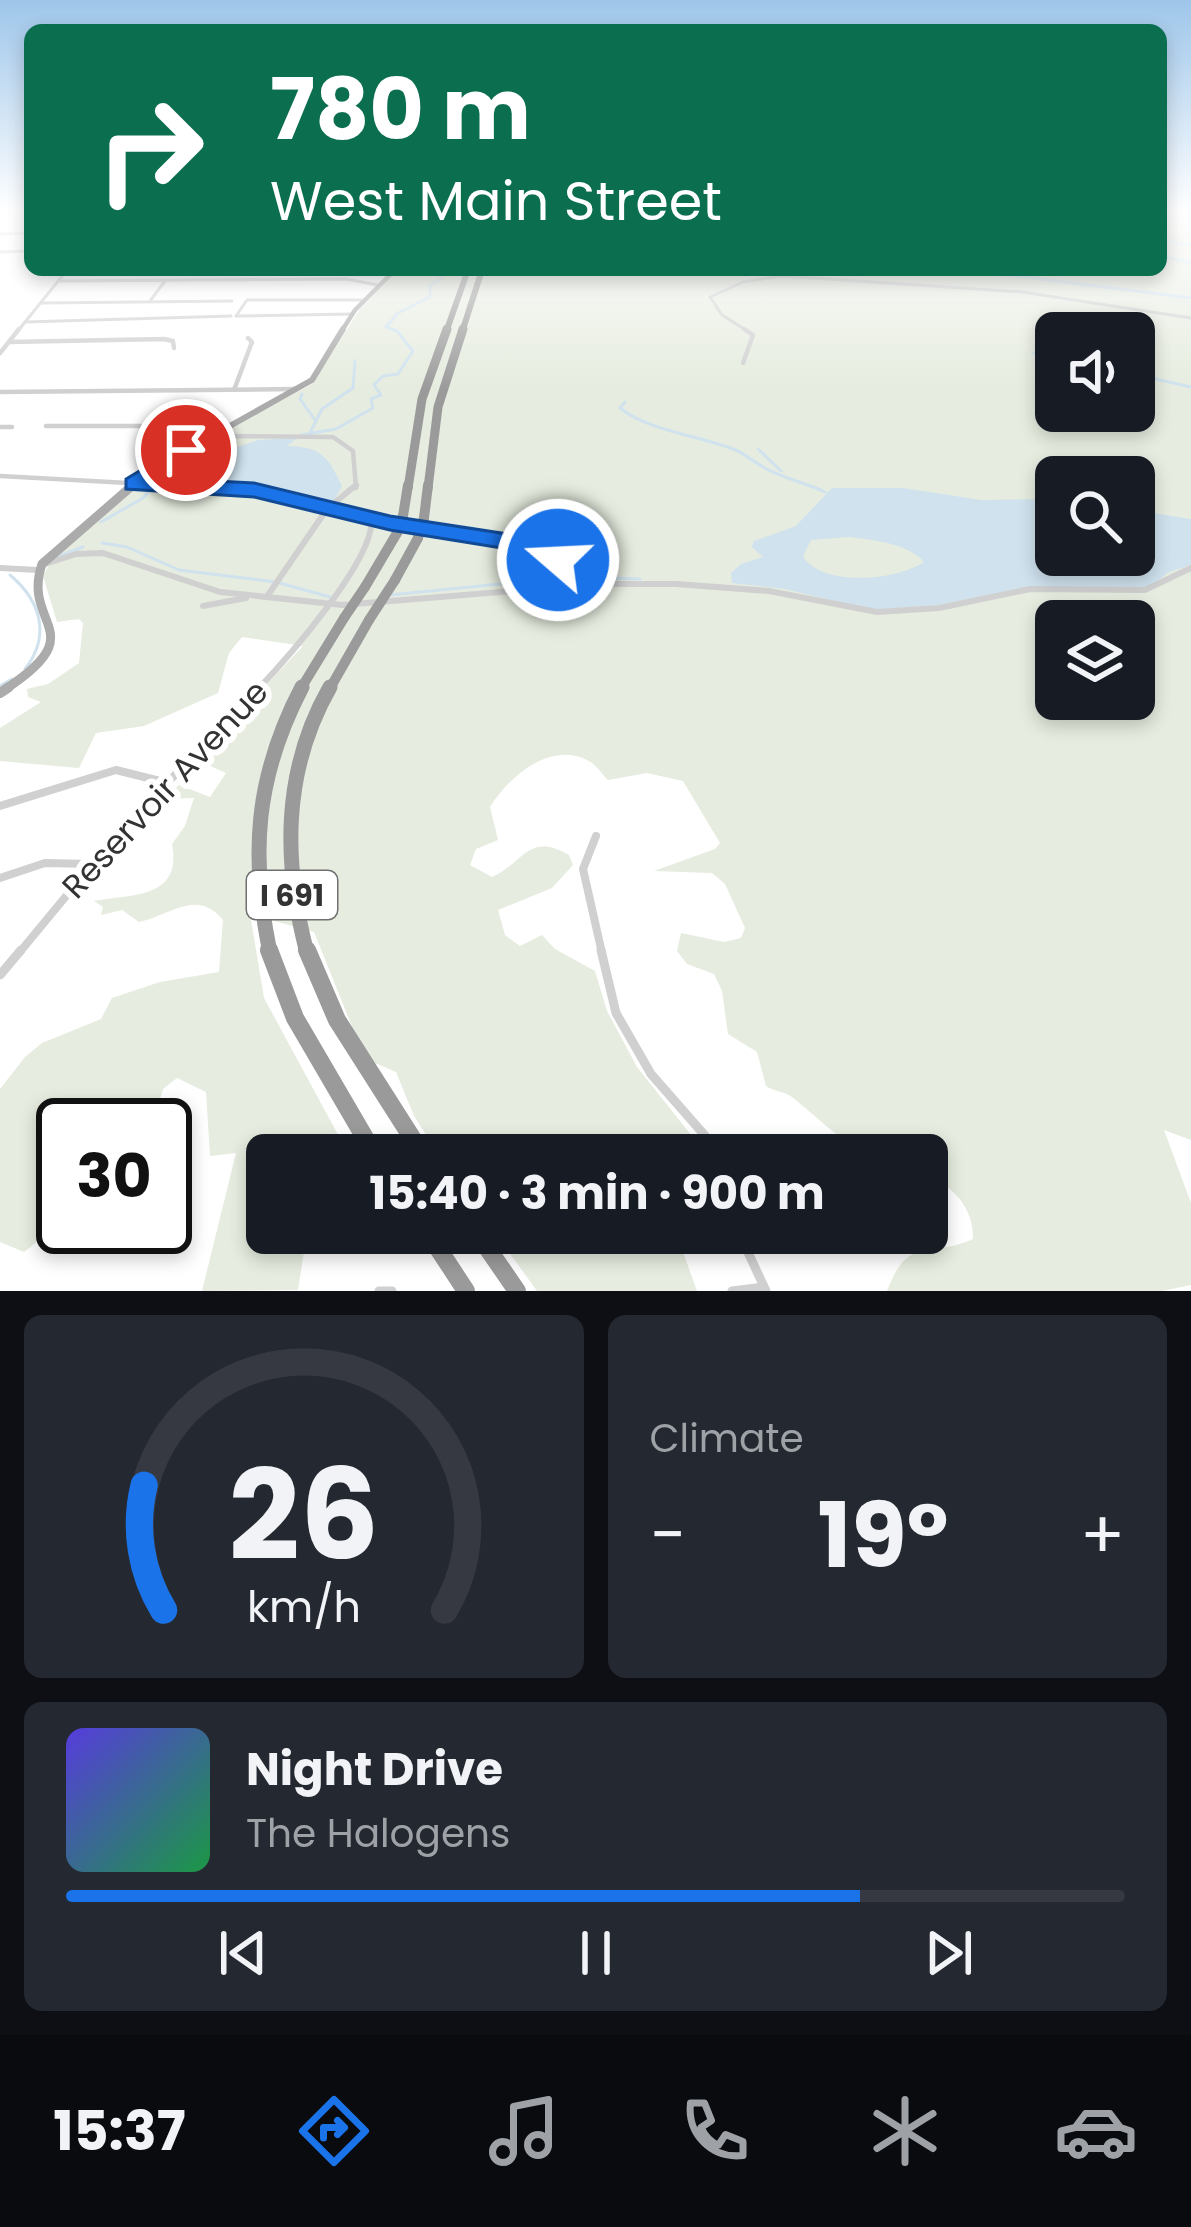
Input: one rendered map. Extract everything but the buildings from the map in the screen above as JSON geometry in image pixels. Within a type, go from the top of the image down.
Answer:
[{"type":"highway","name":"I 691","points":[[361,1134],[316,1065],[290,1014],[266,940],[256,871],[260,805],[274,746],[299,687],[397,533],[422,399],[466,276]]},
{"type":"highway","name":"I 691","points":[[408,1134],[354,1056],[323,999],[301,937],[290,876],[290,812],[305,739],[329,683],[418,538],[438,407],[480,276]]},
{"type":"highway","points":[[442,1254],[466,1291]]},
{"type":"highway","points":[[492,1254],[518,1291]]},
{"type":"main road","points":[[0,693],[40,662],[52,642],[53,629],[36,587],[40,567],[134,484],[298,389],[317,373],[362,300],[388,276]]},
{"type":"street","points":[[0,353],[62,276]]},
{"type":"street","points":[[743,363],[753,334],[719,312],[710,297],[743,282],[782,276],[1022,292],[1191,318]]},
{"type":"street","points":[[58,281],[346,279],[378,285]]},
{"type":"street","points":[[150,301],[165,281]]},
{"type":"street","points":[[233,316],[247,300],[362,300]]},
{"type":"street","points":[[41,303],[232,301]]},
{"type":"street","points":[[25,322],[352,314]]},
{"type":"street","points":[[0,343],[157,338],[171,340],[174,348]]},
{"type":"street","points":[[234,390],[252,342],[248,338]]},
{"type":"street","points":[[0,392],[298,389]]},
{"type":"street","points":[[46,426],[231,426]]},
{"type":"street","points":[[0,427],[12,427]]},
{"type":"street","points":[[211,436],[329,436],[346,442],[353,451],[356,488],[327,508],[267,597]]},
{"type":"street","points":[[0,476],[237,488],[371,519],[529,547],[567,566],[582,585]]},
{"type":"street","name":"Reservoir Avenue","points":[[0,975],[91,864],[302,644],[371,538],[371,519]]},
{"type":"street","points":[[0,568],[40,567],[76,554],[103,553],[209,590],[331,604],[582,585],[704,585],[790,594],[868,612],[939,608],[1022,590],[1145,590],[1191,568]]},
{"type":"street","points":[[203,606],[256,596]]},
{"type":"street","points":[[0,806],[116,770],[168,782]]},
{"type":"street","points":[[596,836],[583,868],[616,1013],[651,1074],[704,1134]]},
{"type":"street","points":[[0,878],[45,863],[91,864]]},
{"type":"street","points":[[732,1291],[765,1289],[749,1254]]},
{"type":"street","points":[[379,1291],[392,1291]]},
{"type":"shaded area","points":[[1167,270],[1191,270],[1191,1140],[1164,1130],[1191,1203],[1191,1285],[1162,1291],[887,1291],[895,1273],[913,1254],[948,1254],[948,1247],[973,1239],[966,1209],[948,1188],[948,1134],[837,1134],[792,1097],[766,1086],[757,1052],[728,1034],[722,991],[714,974],[687,964],[677,951],[681,933],[724,942],[741,938],[745,928],[725,884],[712,873],[654,871],[720,843],[683,781],[647,773],[608,780],[590,762],[573,755],[544,759],[507,785],[490,807],[498,840],[476,849],[470,865],[492,877],[535,848],[544,846],[569,855],[573,865],[552,888],[498,910],[505,935],[520,946],[542,935],[555,949],[595,971],[607,1011],[637,1067],[690,1134],[426,1134],[396,1072],[373,1062],[355,1034],[314,932],[250,914],[264,998],[338,1134],[246,1134],[246,1254],[304,1254],[298,1290],[202,1291],[236,1153],[210,1156],[206,1092],[177,1078],[163,1089],[160,1098],[36,1098],[36,1242],[24,1252],[0,1242],[0,1089],[25,1057],[42,1043],[101,1019],[112,998],[160,982],[219,972],[223,920],[213,911],[183,906],[139,922],[122,910],[101,915],[103,907],[94,901],[150,891],[169,876],[172,844],[185,826],[194,798],[164,799],[179,785],[210,797],[226,773],[201,762],[199,756],[303,646],[242,637],[229,653],[218,693],[144,726],[96,733],[79,768],[0,761],[0,728],[41,702],[28,697],[27,689],[48,684],[79,663],[83,623],[79,619],[57,622],[43,576],[52,559],[159,468],[312,384],[360,309],[392,276],[1167,276]]},
{"type":"shaded area","points":[[510,1254],[684,1254],[697,1291],[537,1291]]},
{"type":"water","points":[[297,438],[287,446],[317,452],[333,468],[342,486],[333,502],[325,504],[261,486],[220,483],[203,459],[258,440]]},
{"type":"water","points":[[832,488],[903,488],[981,500],[1035,499],[1035,576],[1155,576],[1155,513],[1191,519],[1191,565],[1169,572],[1148,588],[1026,588],[937,605],[872,610],[785,589],[732,583],[731,573],[741,564],[763,557],[752,547],[754,541],[796,526]],"holes":[[[811,540],[879,541],[924,562],[896,573],[860,578],[827,573],[803,557]]]},
{"type":"waterway","points":[[1017,276],[1191,298]]},
{"type":"waterway","points":[[301,435],[336,429],[373,408],[371,399],[381,395],[374,385],[383,376],[398,374],[413,351],[397,331],[386,327],[398,313],[430,297],[430,285],[442,278]]},
{"type":"waterway","points":[[310,433],[322,409],[353,388],[355,361]]},
{"type":"waterway","points":[[1155,379],[1191,387]]},
{"type":"waterway","points":[[302,394],[300,399],[315,420]]},
{"type":"waterway","points":[[625,402],[620,408],[645,422],[733,449],[772,472],[825,492]]},
{"type":"waterway","points":[[758,449],[781,471]]},
{"type":"waterway","points":[[185,479],[214,467]]},
{"type":"waterway","points":[[101,522],[143,498],[152,487]]},
{"type":"waterway","points":[[102,543],[127,547],[179,570],[276,582],[330,597]]},
{"type":"waterway","points":[[59,556],[83,547]]},
{"type":"waterway","points":[[10,575],[29,596],[39,619],[38,644],[25,669]]},
{"type":"waterway","points":[[584,577],[597,577]]},
{"type":"waterway","points":[[546,579],[574,578]]},
{"type":"waterway","points":[[610,578],[640,579]]},
{"type":"waterway","points":[[390,595],[541,580]]},
{"type":"waterway","points":[[0,686],[12,679]]},
{"type":"route","points":[[186,450],[134,484],[254,490],[390,523],[514,542],[558,560]]}]
